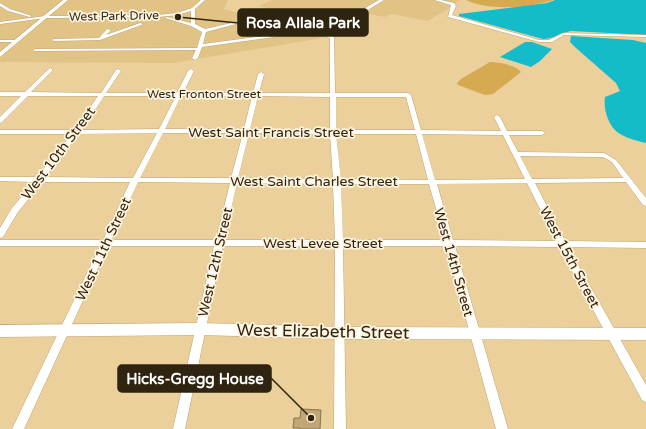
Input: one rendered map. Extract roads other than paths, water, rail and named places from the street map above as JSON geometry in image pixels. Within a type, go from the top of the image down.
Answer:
[{"type":"street","points":[[0,54],[66,0]]},
{"type":"street","name":"West Park Drive","points":[[45,17],[158,16],[178,14],[193,9],[203,0]]},
{"type":"street","points":[[340,429],[339,242],[337,181],[333,132],[333,74],[331,37],[332,30],[382,0]]},
{"type":"street","points":[[436,0],[452,4],[454,6],[450,16],[539,41],[550,41],[563,34],[646,36]]},
{"type":"street","points":[[0,4],[9,10],[23,15],[45,17]]},
{"type":"street","points":[[193,9],[193,25]]},
{"type":"street","points":[[158,16],[175,19],[204,30],[249,20]]},
{"type":"street","points":[[0,23],[45,17]]},
{"type":"street","points":[[54,40],[100,39],[142,24]]},
{"type":"street","points":[[91,50],[109,30]]},
{"type":"street","points":[[195,58],[200,47],[204,30]]},
{"type":"street","points":[[35,50],[200,47],[303,32],[313,32],[331,37]]},
{"type":"street","points":[[0,41],[16,41]]},
{"type":"street","points":[[0,121],[50,70]]},
{"type":"street","name":"West 10th Street","points":[[0,235],[15,210],[77,132],[118,71]]},
{"type":"street","name":"West 11th Street","points":[[18,429],[135,180],[191,71]]},
{"type":"street","name":"West 12th Street","points":[[179,429],[245,131],[261,74]]},
{"type":"street","name":"West Fronton Street","points":[[0,94],[408,95]]},
{"type":"street","name":"West 14th Street","points":[[408,95],[502,429]]},
{"type":"street","name":"West 15th Street","points":[[497,117],[562,244],[646,396]]},
{"type":"street","name":"West Saint Francis Street","points":[[0,132],[245,131],[542,133]]},
{"type":"street","points":[[517,154],[604,155],[614,161],[646,203]]},
{"type":"street","name":"West Saint Charles Street","points":[[0,179],[432,182],[628,180]]},
{"type":"street","name":"West Levee Street","points":[[0,243],[219,244],[339,242],[646,245]]},
{"type":"street","name":"West Elizabeth Street","points":[[0,331],[64,332],[200,329],[340,333],[646,334]]},
{"type":"water","points":[[555,0],[646,0],[646,35],[571,31],[543,39],[459,16],[459,14],[547,3]]},
{"type":"water","points":[[571,36],[633,40],[646,43],[646,143],[634,140],[617,132],[610,124],[605,108],[605,97],[620,91],[616,83],[570,42]]},
{"type":"water","points":[[525,42],[532,42],[552,49],[540,61],[531,67],[500,57]]},
{"type":"place","name":"Rosa Allala Park","points":[[178,17]]},
{"type":"place","name":"Hicks-Gregg House","points":[[311,418]]}]
